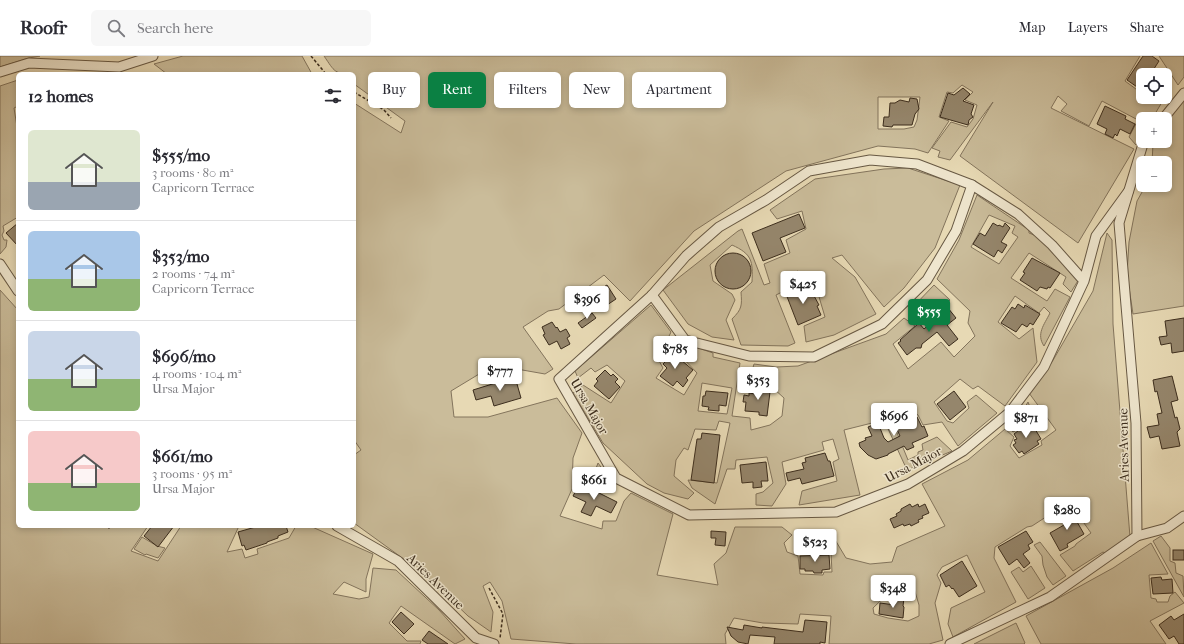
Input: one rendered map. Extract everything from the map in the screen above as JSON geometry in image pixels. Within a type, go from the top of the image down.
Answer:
[{"type":"street","points":[[0,72],[29,63],[119,67],[153,56]]},
{"type":"street","points":[[1169,112],[1184,94]]},
{"type":"street","name":"Aries Avenue","points":[[1137,536],[1136,423],[1119,223],[1142,148]]},
{"type":"street","name":"Ursa Major","points":[[1084,281],[1052,245],[1018,214],[972,185],[917,164],[870,160],[809,171],[766,200],[720,227],[686,256],[652,295],[559,379],[616,478],[689,515],[836,512],[908,484],[963,451],[1010,412],[1044,367],[1084,281],[1096,236],[1128,192]]},
{"type":"street","points":[[652,295],[684,340],[749,356],[814,356],[882,324],[927,280],[956,231],[972,185]]},
{"type":"street","points":[[0,264],[16,288]]},
{"type":"street","points":[[950,644],[1050,597],[1137,536],[1167,528],[1184,516]]},
{"type":"street","name":"Aries Avenue","points":[[340,528],[398,561],[476,638],[494,644]]},
{"type":"path","points":[[311,56],[324,72]]},
{"type":"path","points":[[356,93],[384,110],[391,118]]},
{"type":"path","points":[[489,588],[503,614],[499,644]]},
{"type":"shaded area","points":[[0,56],[40,56],[0,67]]},
{"type":"shaded area","points":[[183,56],[302,56],[311,72],[164,72],[154,64]]},
{"type":"shaded area","points":[[324,56],[1140,56],[1125,81],[1136,89],[1136,104],[1161,104],[1156,112],[1136,112],[1136,119],[1102,101],[1089,126],[1061,111],[1067,104],[1058,96],[1051,108],[1134,149],[1078,243],[960,156],[993,102],[950,160],[938,157],[940,151],[932,148],[951,122],[967,127],[973,119],[977,105],[965,100],[973,92],[962,85],[953,93],[947,92],[939,117],[949,121],[928,153],[915,149],[878,146],[786,171],[694,231],[630,301],[604,275],[559,309],[548,311],[523,327],[553,369],[545,374],[494,365],[451,391],[454,417],[488,417],[557,398],[582,433],[573,458],[572,489],[560,516],[602,529],[603,521],[616,521],[624,501],[631,493],[673,514],[657,575],[718,585],[714,564],[726,553],[735,527],[782,527],[792,535],[784,543],[787,552],[798,556],[800,574],[823,575],[824,572],[832,572],[831,553],[820,552],[822,537],[831,533],[846,558],[870,564],[892,562],[897,547],[945,526],[922,484],[968,460],[1005,429],[1014,437],[1010,446],[1019,458],[1042,445],[1041,441],[1056,430],[1029,393],[1052,362],[1093,291],[1107,233],[1112,240],[1113,324],[1130,537],[1073,571],[1060,555],[1075,546],[1091,533],[1069,502],[1032,526],[1027,527],[995,547],[994,558],[1016,602],[953,637],[948,624],[951,608],[985,592],[967,555],[942,567],[937,575],[941,583],[935,603],[943,640],[929,644],[829,644],[831,616],[800,614],[798,624],[763,623],[734,618],[725,634],[726,644],[576,644],[511,639],[502,601],[490,582],[483,586],[493,612],[491,632],[468,616],[423,573],[356,524],[356,454],[361,450],[356,443],[356,104],[401,133],[405,121],[387,108],[420,108],[420,72],[368,72],[368,94],[356,85],[356,72],[336,71]],"holes":[[[878,97],[920,97],[917,120],[914,127],[904,129],[878,129]],[[898,584],[913,585],[919,605],[919,616],[908,621],[874,614],[873,608]]]},
{"type":"shaded area","points":[[1159,56],[1184,56],[1184,77],[1178,85],[1172,76],[1172,68],[1167,68]]},
{"type":"shaded area","points":[[16,81],[16,107],[14,108],[16,120],[16,218],[3,226],[4,231],[2,235],[4,240],[7,240],[6,247],[0,254],[0,86]]},
{"type":"shaded area","points":[[1184,100],[1184,306],[1133,314],[1127,274],[1129,242],[1137,201],[1142,192],[1172,192],[1172,156],[1152,156],[1153,148],[1172,148],[1172,115]]},
{"type":"shaded area","points":[[1136,124],[1136,145],[1129,137]]},
{"type":"shaded area","points":[[908,168],[960,185],[935,248],[904,288],[884,307],[842,255],[832,258],[855,277],[876,314],[834,335],[806,342],[804,326],[825,317],[814,280],[804,282],[798,271],[795,272],[798,284],[776,295],[795,343],[788,346],[741,345],[732,319],[741,307],[741,292],[752,282],[752,269],[750,259],[747,255],[739,248],[732,245],[710,265],[713,281],[732,294],[735,300],[726,320],[734,340],[712,337],[688,324],[663,290],[742,229],[764,285],[770,283],[764,264],[790,253],[786,240],[806,229],[802,211],[777,219],[770,210],[815,179],[884,169]]},
{"type":"shaded area","points":[[977,195],[1029,230],[1029,233],[1039,237],[1079,279],[1071,292],[1063,284],[1066,277],[1029,253],[1011,278],[1047,301],[1055,289],[1070,297],[1044,346],[1041,333],[1050,313],[1044,307],[1039,313],[1015,296],[998,322],[1019,339],[1033,328],[1037,362],[1005,406],[978,386],[973,389],[960,379],[934,402],[947,421],[953,423],[969,408],[967,402],[976,395],[997,413],[958,446],[942,422],[923,425],[918,415],[910,409],[891,418],[908,460],[918,455],[918,452],[923,450],[922,444],[937,437],[952,451],[907,470],[884,420],[844,430],[860,495],[799,505],[802,491],[837,481],[833,462],[839,459],[833,439],[822,442],[824,450],[782,462],[786,484],[772,506],[756,505],[756,494],[763,492],[773,483],[767,457],[736,460],[735,469],[727,469],[715,504],[692,488],[688,480],[717,483],[730,423],[719,421],[716,430],[695,429],[688,450],[684,448],[676,460],[674,476],[694,493],[688,499],[664,493],[647,484],[603,443],[573,393],[583,385],[611,403],[625,381],[607,365],[595,372],[591,368],[578,378],[575,371],[651,305],[671,332],[658,359],[663,368],[656,378],[684,395],[697,373],[680,355],[687,344],[713,353],[713,357],[740,363],[732,416],[750,418],[751,430],[770,425],[782,416],[784,398],[773,388],[772,391],[767,387],[767,383],[755,381],[753,391],[745,390],[749,372],[752,371],[754,364],[776,367],[798,366],[886,334],[904,318],[915,326],[893,344],[908,369],[941,342],[954,357],[975,336],[968,323],[970,311],[937,279],[959,240]],"holes":[[[989,215],[1015,226],[1012,233],[1018,237],[999,264],[971,247]],[[702,383],[732,388],[727,414],[698,411]]]},
{"type":"shaded area","points":[[934,285],[950,300],[927,324],[913,307]]},
{"type":"shaded area","points":[[0,290],[16,308],[16,528],[147,528],[131,551],[158,561],[180,528],[238,528],[227,552],[242,549],[245,558],[258,554],[257,549],[289,538],[295,528],[314,528],[373,554],[366,579],[366,592],[344,582],[333,594],[359,599],[369,597],[373,568],[396,570],[439,610],[465,639],[455,644],[401,606],[389,623],[407,641],[421,641],[420,644],[0,644]]},
{"type":"shaded area","points":[[1028,402],[1031,413],[1029,424],[1028,423],[1013,432],[1009,427],[1019,417]]},
{"type":"shaded area","points":[[598,463],[612,482],[602,484],[592,479]]},
{"type":"shaded area","points":[[1161,536],[1170,548],[1170,561],[1175,563],[1176,573],[1183,576],[1184,597],[1153,541]]},
{"type":"shaded area","points":[[142,537],[157,546],[165,548],[158,558],[145,555],[134,549]]},
{"type":"shaded area","points":[[1040,542],[1066,576],[1053,585],[1047,577],[1042,556],[1034,545]]},
{"type":"shaded area","points":[[1151,543],[1168,574],[1149,575],[1151,598],[1156,599],[1157,602],[1168,602],[1170,596],[1175,592],[1184,603],[1150,621],[1166,644],[1041,644],[1026,616],[1113,568]]},
{"type":"shaded area","points":[[1031,566],[1045,588],[1028,599],[1011,572],[1019,567],[1023,572]]},
{"type":"shaded area","points":[[1016,623],[1025,643],[1024,644],[974,644]]},
{"type":"building","points":[[1143,56],[1152,56],[1159,61],[1154,68],[1136,68],[1136,86],[1127,80]]},
{"type":"building","points":[[963,88],[970,94],[963,101],[974,105],[971,114],[973,117],[969,120],[968,125],[940,117],[948,93],[954,95]]},
{"type":"building","points":[[910,98],[917,99],[919,109],[915,114],[912,125],[893,125],[892,127],[883,126],[884,117],[889,117],[890,103],[895,103],[900,100],[909,102]]},
{"type":"building","points":[[1105,106],[1126,116],[1125,119],[1135,124],[1130,134],[1120,129],[1117,136],[1115,134],[1113,138],[1105,134],[1107,129],[1097,124]]},
{"type":"building","points":[[799,214],[805,228],[780,238],[786,252],[763,261],[752,233]]},
{"type":"building","points":[[993,223],[1003,227],[1005,223],[1010,228],[1001,242],[1007,245],[1002,253],[998,250],[994,257],[973,244],[980,233],[985,236]]},
{"type":"building","points":[[16,225],[16,244],[6,233]]},
{"type":"building","points":[[733,253],[746,258],[751,271],[746,284],[733,289],[720,284],[715,271],[720,258]]},
{"type":"building","points":[[1032,258],[1060,273],[1050,288],[1048,287],[1047,289],[1040,287],[1037,291],[1020,280]]},
{"type":"building","points":[[607,285],[616,299],[607,305],[597,291]]},
{"type":"building","points":[[805,285],[806,288],[809,287],[819,305],[817,306],[821,315],[798,325],[786,294]]},
{"type":"building","points":[[1018,304],[1024,308],[1025,305],[1040,314],[1033,325],[1030,323],[1027,327],[1022,324],[1016,332],[1001,323],[1012,307],[1015,309]]},
{"type":"building","points":[[948,308],[956,318],[947,325],[958,339],[949,346],[937,332],[922,344],[921,348],[916,348],[907,355],[898,343],[901,341],[900,340],[919,323],[924,329]]},
{"type":"building","points":[[592,313],[596,318],[582,328],[578,323]]},
{"type":"building","points":[[1184,318],[1184,351],[1172,353],[1171,343],[1161,345],[1159,337],[1167,336],[1165,321]]},
{"type":"building","points":[[552,322],[560,332],[566,329],[570,336],[567,338],[570,344],[561,349],[557,341],[549,345],[543,335],[545,334],[542,327]]},
{"type":"building","points":[[670,340],[679,346],[675,352],[666,345]]},
{"type":"building","points":[[669,350],[693,370],[686,378],[688,380],[683,387],[677,381],[673,386],[660,376],[667,368],[663,364],[665,362],[661,359]]},
{"type":"building","points":[[605,370],[611,376],[613,374],[618,379],[615,382],[620,387],[609,399],[594,386],[598,381],[596,379]]},
{"type":"building","points":[[1172,376],[1178,400],[1171,402],[1175,418],[1177,417],[1180,429],[1177,432],[1180,446],[1162,449],[1159,436],[1150,438],[1147,427],[1159,425],[1157,414],[1162,413],[1157,391],[1155,392],[1153,380]]},
{"type":"building","points":[[515,377],[521,398],[494,406],[491,396],[476,400],[473,390]]},
{"type":"building","points":[[756,385],[765,386],[764,389],[768,390],[767,392],[770,392],[767,416],[759,415],[759,412],[745,411],[746,402],[743,402],[744,395],[749,396],[749,393],[755,394]]},
{"type":"building","points":[[706,391],[728,393],[726,406],[719,405],[719,411],[708,410],[709,407],[702,406],[703,396],[705,396]]},
{"type":"building","points":[[954,391],[966,407],[950,420],[937,404]]},
{"type":"building","points":[[911,411],[915,418],[917,417],[922,427],[924,426],[928,436],[912,443],[914,447],[907,450],[904,446],[888,455],[876,459],[868,455],[860,447],[859,443],[866,440],[865,438],[872,436],[868,427],[878,423],[884,438],[888,442],[900,436],[893,421],[896,420],[895,418]]},
{"type":"building","points":[[1027,424],[1029,426],[1032,424],[1041,439],[1037,441],[1039,444],[1024,454],[1022,451],[1019,453],[1013,445],[1016,443],[1014,440],[1017,439],[1014,434]]},
{"type":"building","points":[[702,433],[720,435],[714,483],[691,480],[697,439],[701,439]]},
{"type":"building","points":[[825,453],[828,461],[830,461],[834,476],[802,484],[800,478],[788,481],[786,473],[804,469],[802,463],[806,462],[805,458]]},
{"type":"building","points":[[766,462],[768,481],[761,481],[762,487],[753,488],[753,482],[742,483],[740,465]]},
{"type":"building","points":[[578,487],[591,493],[593,490],[617,502],[611,513],[596,506],[591,516],[581,512],[586,502],[573,496]]},
{"type":"building","points":[[910,504],[912,507],[918,504],[919,507],[925,504],[929,513],[922,516],[923,518],[918,520],[919,522],[911,526],[910,524],[904,526],[903,524],[894,528],[890,519],[897,516],[896,514],[901,511],[901,509]]},
{"type":"building","points":[[1069,508],[1084,534],[1067,544],[1068,547],[1060,551],[1050,533],[1064,525],[1061,520],[1063,515],[1061,512]]},
{"type":"building","points":[[150,528],[172,528],[158,547],[144,536]]},
{"type":"building","points":[[252,528],[287,528],[288,532],[267,543],[246,550],[244,545],[242,546],[238,532]]},
{"type":"building","points":[[711,531],[726,532],[725,546],[715,545],[716,538],[711,538]]},
{"type":"building","points":[[1026,531],[1033,542],[1028,545],[1030,549],[1023,554],[1030,563],[1024,568],[1017,559],[1009,565],[998,547]]},
{"type":"building","points":[[1173,550],[1184,550],[1184,560],[1173,560]]},
{"type":"building","points":[[829,555],[830,569],[822,570],[822,573],[814,573],[813,571],[805,571],[805,569],[800,569],[800,556]]},
{"type":"building","points":[[962,561],[977,586],[959,597],[953,588],[952,589],[949,585],[946,587],[940,575]]},
{"type":"building","points":[[1161,577],[1162,580],[1172,579],[1173,593],[1153,594],[1151,578]]},
{"type":"building","points":[[895,597],[904,598],[903,618],[879,614],[880,603],[895,605]]},
{"type":"building","points":[[401,612],[414,624],[404,634],[392,622]]},
{"type":"building","points":[[1184,614],[1184,644],[1179,644],[1174,636],[1169,639],[1159,625],[1171,616],[1174,620]]},
{"type":"building","points":[[805,620],[827,622],[825,643],[774,644],[775,637],[750,635],[748,644],[738,642],[731,636],[727,627],[743,630],[744,625],[803,632]]},
{"type":"building","points":[[429,631],[448,644],[428,644],[422,640]]}]
